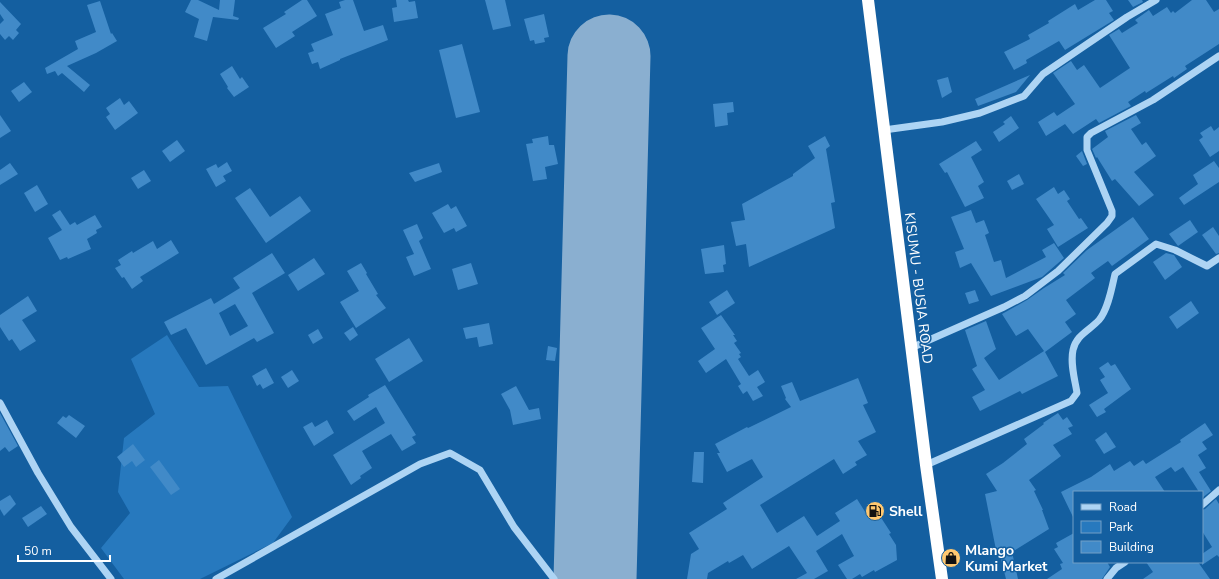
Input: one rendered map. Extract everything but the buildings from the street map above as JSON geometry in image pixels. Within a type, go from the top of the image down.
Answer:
[{"type":"highway","name":"KISUMU - BUSIA ROAD","points":[[868,0],[911,348],[942,579]]},
{"type":"street","points":[[884,130],[942,122],[965,117],[980,113],[1024,96],[1043,74],[1127,17],[1156,0]]},
{"type":"street","points":[[911,348],[1004,308],[1025,296],[1058,270],[1107,223],[1112,216],[1112,211],[1087,150],[1087,137],[1153,100],[1219,56]]},
{"type":"street","points":[[926,465],[1071,401],[1077,393],[1073,367],[1073,350],[1080,336],[1100,320],[1111,295],[1115,274],[1156,244],[1175,250],[1207,266],[1219,258]]},
{"type":"street","points":[[0,403],[38,473],[71,527],[111,579]]},
{"type":"street","points":[[216,579],[420,464],[450,453],[480,470],[514,527],[554,579]]},
{"type":"street","points":[[1203,504],[1219,490]]},
{"type":"street","points":[[1107,579],[1116,568],[1124,563]]},
{"type":"green space","points":[[167,335],[199,387],[228,386],[292,517],[273,543],[200,579],[124,579],[101,548],[130,513],[118,492],[124,438],[155,414],[131,359]]},
{"type":"runway","points":[[595,579],[609,56]]},
{"type":"place","name":"Shell","points":[[875,511]]},
{"type":"place","name":"Mlango Kumi Market","points":[[951,558]]}]
